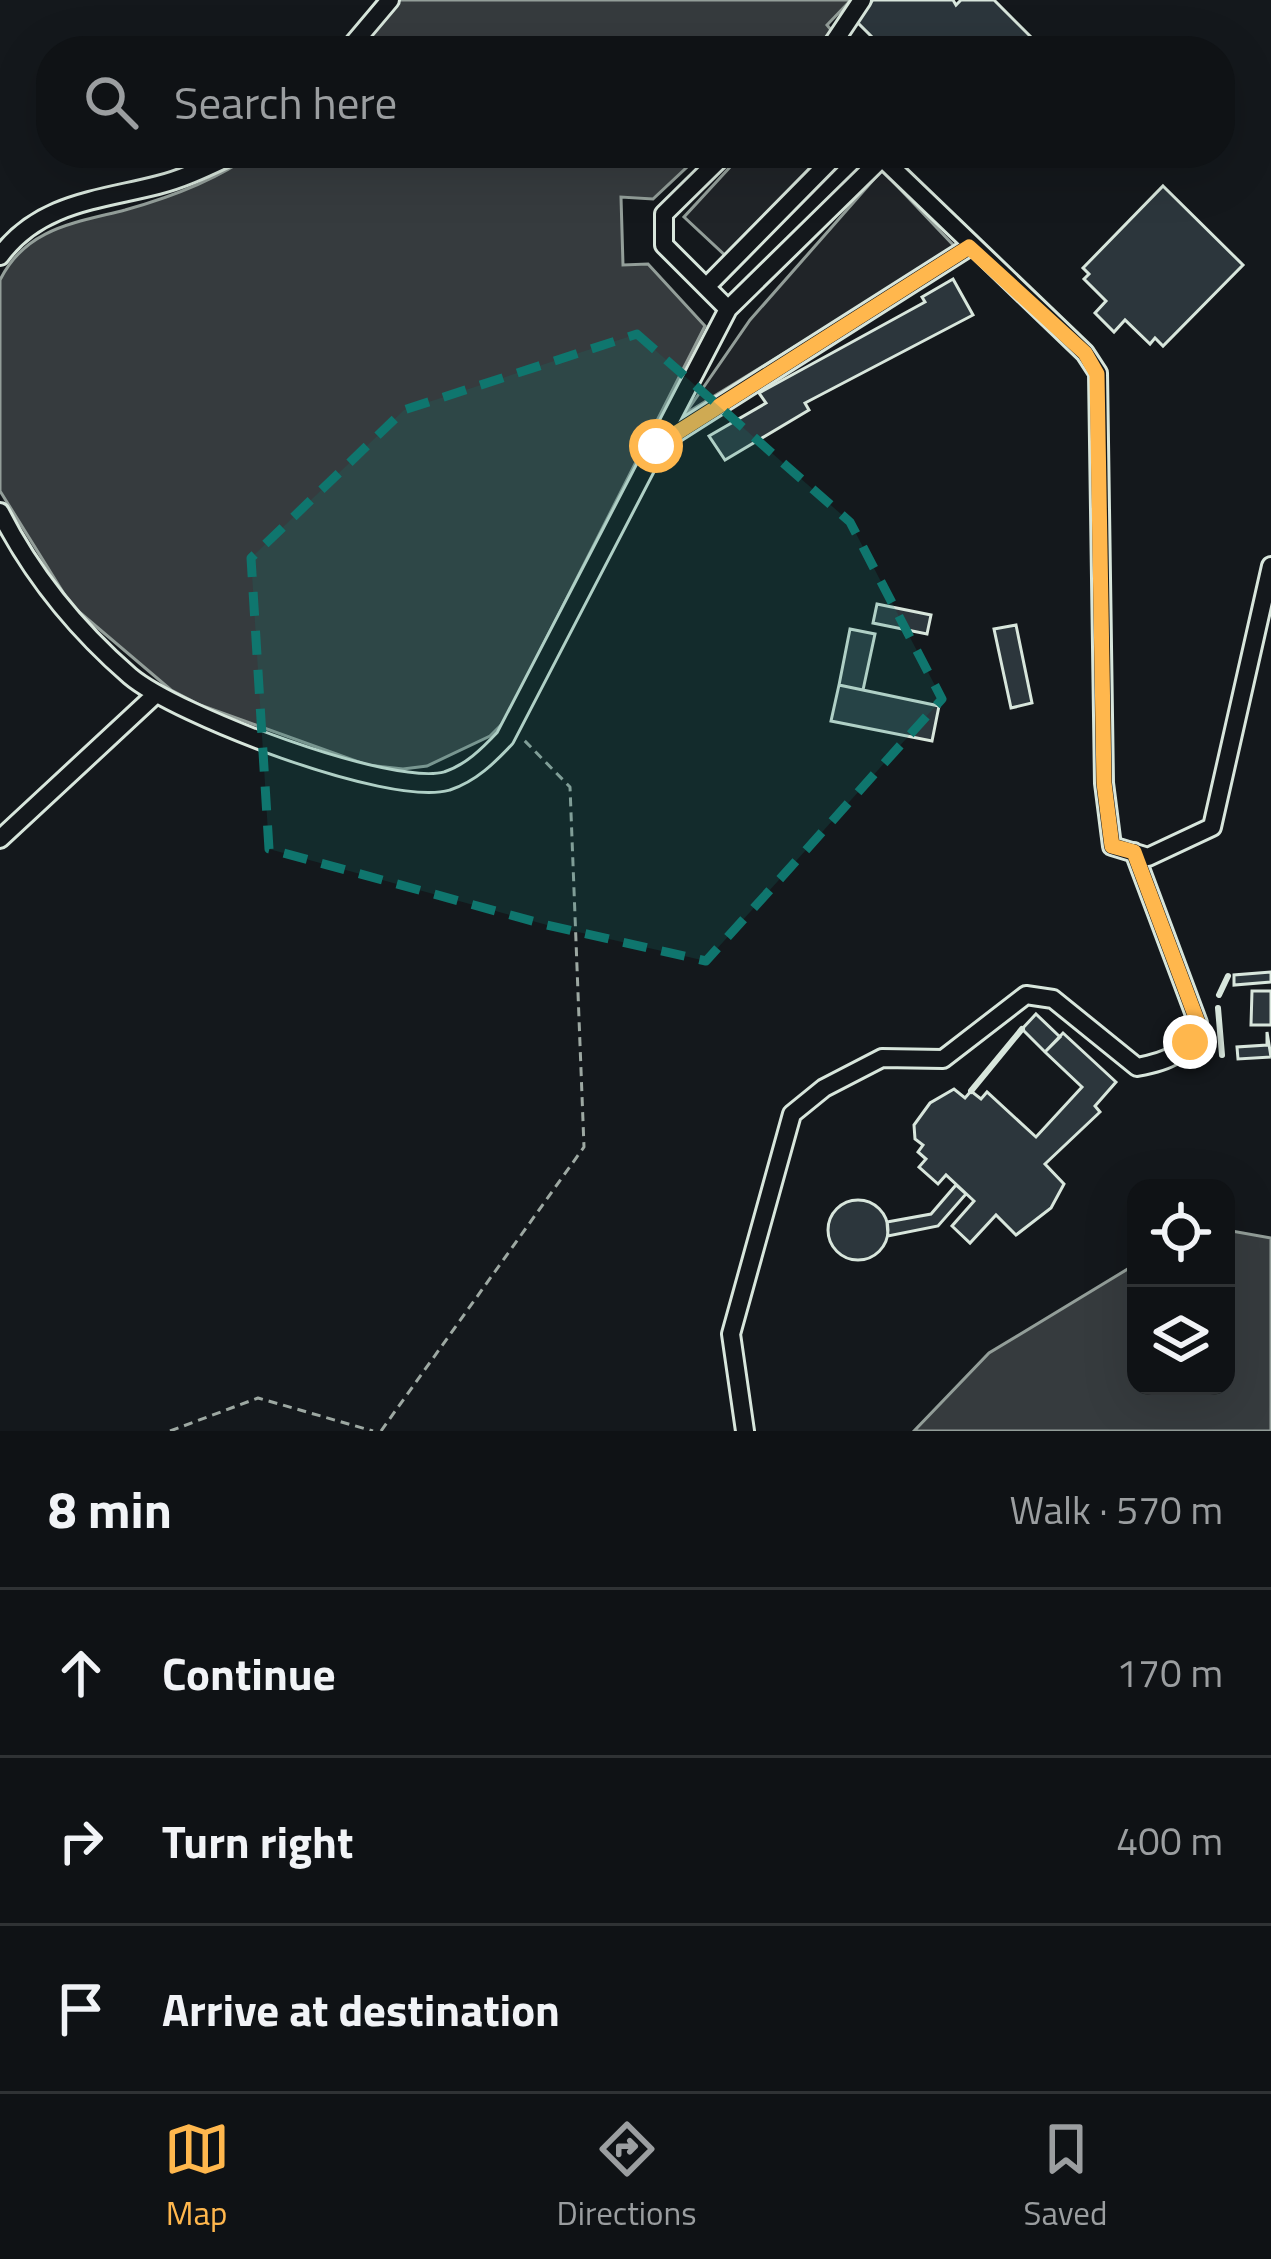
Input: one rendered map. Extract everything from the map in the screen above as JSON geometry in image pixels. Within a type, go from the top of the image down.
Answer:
[{"type":"street","points":[[360,36],[390,0]]},
{"type":"street","points":[[838,36],[862,0]]},
{"type":"street","points":[[0,256],[12,240],[68,205],[159,185],[200,168]]},
{"type":"street","points":[[711,168],[664,214],[664,245],[728,309]]},
{"type":"street","points":[[707,286],[823,168]]},
{"type":"street","points":[[0,512],[53,599],[155,695],[366,776],[443,782],[469,772],[510,729],[728,309],[867,168]]},
{"type":"street","points":[[891,168],[1085,353],[1097,374],[1104,783],[1112,846],[1148,856],[1212,827],[1271,566]]},
{"type":"street","points":[[656,446],[969,247]]},
{"type":"street","points":[[0,839],[155,695]]},
{"type":"street","points":[[745,1431],[731,1334],[792,1114],[824,1088],[882,1058],[943,1059],[1026,995],[1053,999],[1137,1067],[1172,1060],[1190,1042],[1198,1023],[1134,852]]},
{"type":"path","points":[[382,1431],[584,1147],[570,787],[510,729]]},
{"type":"path","points":[[170,1431],[259,1398],[373,1431]]},
{"type":"highlighted area","points":[[637,334],[850,522],[942,699],[706,961],[547,925],[269,849],[251,558],[404,410]]},
{"type":"shaded area","points":[[399,0],[851,0],[827,25],[832,31],[827,36],[369,36]]},
{"type":"shaded area","points":[[230,168],[686,168],[653,199],[621,197],[623,265],[648,264],[705,326],[504,722],[490,736],[427,766],[367,765],[200,705],[171,690],[71,605],[0,491],[0,280],[11,263],[53,230],[175,194]]},
{"type":"shaded area","points":[[729,168],[813,168],[729,259],[684,217]]},
{"type":"shaded area","points":[[882,170],[956,248],[685,414],[750,320]]},
{"type":"shaded area","points":[[1235,1232],[1271,1238],[1271,1431],[914,1431],[989,1353],[1127,1269],[1127,1395],[1235,1395]]},
{"type":"building","points":[[873,0],[953,0],[956,5],[961,0],[994,0],[1030,36],[871,36],[854,19]]},
{"type":"building","points":[[1163,186],[1243,265],[1163,346],[1155,338],[1150,344],[1125,320],[1114,332],[1095,313],[1106,301],[1084,279],[1089,274],[1083,268]]},
{"type":"building","points":[[953,279],[973,315],[805,403],[809,410],[725,460],[709,436],[766,403],[759,393],[925,302],[922,297]]},
{"type":"building","points":[[877,604],[931,615],[927,634],[873,623]]},
{"type":"building","points":[[1016,625],[1032,703],[1011,708],[994,629]]},
{"type":"building","points":[[850,629],[875,634],[863,690],[839,685]]},
{"type":"building","points":[[839,685],[939,706],[932,741],[831,721]]},
{"type":"building","points":[[1271,972],[1271,982],[1234,985],[1234,975]]},
{"type":"building","points":[[1252,991],[1271,991],[1271,1025],[1251,1025]]},
{"type":"building","points":[[1036,1014],[1060,1037],[1045,1052],[1022,1029]]},
{"type":"building","points":[[1267,1032],[1271,1057],[1238,1059],[1237,1047],[1267,1045]]},
{"type":"building","points":[[1063,1033],[1116,1082],[1095,1106],[1100,1112],[1045,1164],[1064,1184],[1051,1208],[1016,1235],[996,1215],[970,1243],[952,1226],[974,1201],[946,1175],[938,1184],[919,1167],[926,1159],[918,1152],[923,1145],[915,1139],[914,1125],[930,1103],[954,1089],[965,1098],[971,1091],[981,1099],[987,1092],[1036,1137],[1082,1087],[1045,1052]]},
{"type":"building","points":[[956,1185],[966,1194],[938,1226],[888,1236],[887,1222],[931,1214]]},
{"type":"building","points":[[858,1200],[879,1209],[888,1230],[879,1251],[858,1260],[837,1251],[828,1230],[837,1209]]},
{"type":"wall","points":[[1219,995],[1228,976]]},
{"type":"wall","points":[[1218,1008],[1222,1055]]},
{"type":"wall","points":[[971,1091],[1022,1029]]},
{"type":"route","points":[[656,446],[969,247],[1085,353],[1097,374],[1104,783],[1112,846],[1134,852],[1198,1023],[1190,1042]]}]
